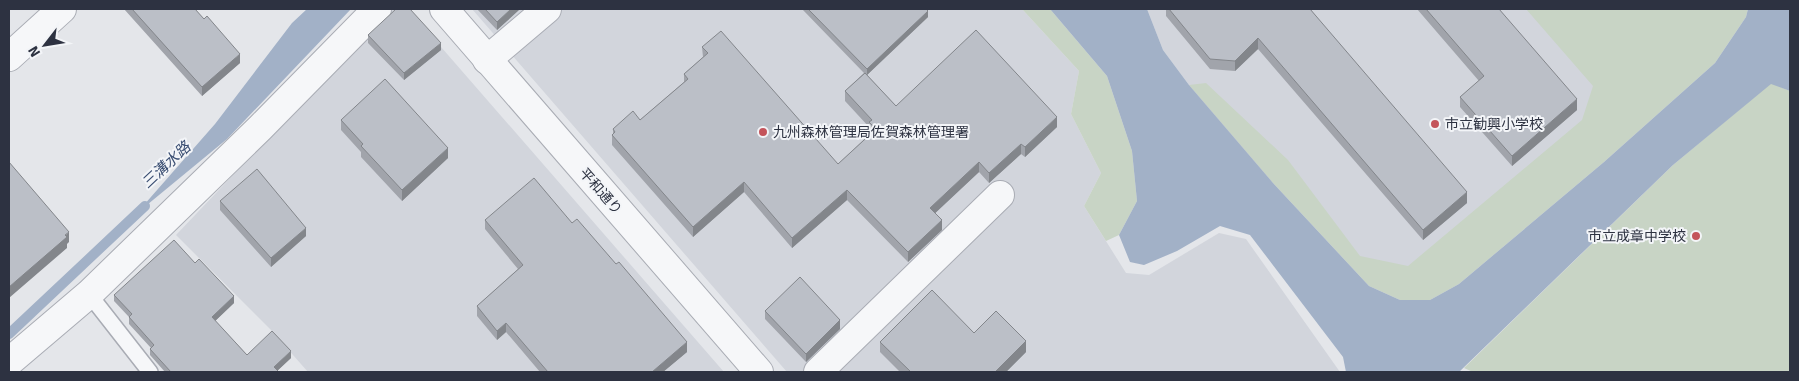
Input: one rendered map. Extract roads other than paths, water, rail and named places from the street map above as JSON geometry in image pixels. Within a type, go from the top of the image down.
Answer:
[{"type":"street","points":[[9,57],[62,9]]},
{"type":"street","points":[[9,362],[89,294],[260,128],[377,9]]},
{"type":"street","name":"平和通り","points":[[444,9],[759,372]]},
{"type":"street","points":[[488,60],[547,9]]},
{"type":"street","points":[[818,372],[1000,195]]},
{"type":"lane","points":[[89,294],[150,372]]},
{"type":"water","points":[[307,9],[351,9],[227,139],[136,214],[215,124],[292,23]]},
{"type":"water","points":[[1050,9],[1147,9],[1163,50],[1189,85],[1273,183],[1369,286],[1400,300],[1430,300],[1459,284],[1604,162],[1715,63],[1746,17],[1748,9],[1790,9],[1790,91],[1771,84],[1673,165],[1459,372],[1346,372],[1343,357],[1250,235],[1220,226],[1177,251],[1144,265],[1130,262],[1119,235],[1137,201],[1132,151],[1107,76]]},
{"type":"waterway","name":"三溝水路","points":[[9,334],[145,206]]},
{"type":"place","name":"市立勧興小学校","points":[[1435,124]]},
{"type":"place","name":"九州森林管理局佐賀森林管理署","points":[[763,132]]},
{"type":"place","name":"市立成章中学校","points":[[1696,236]]}]
